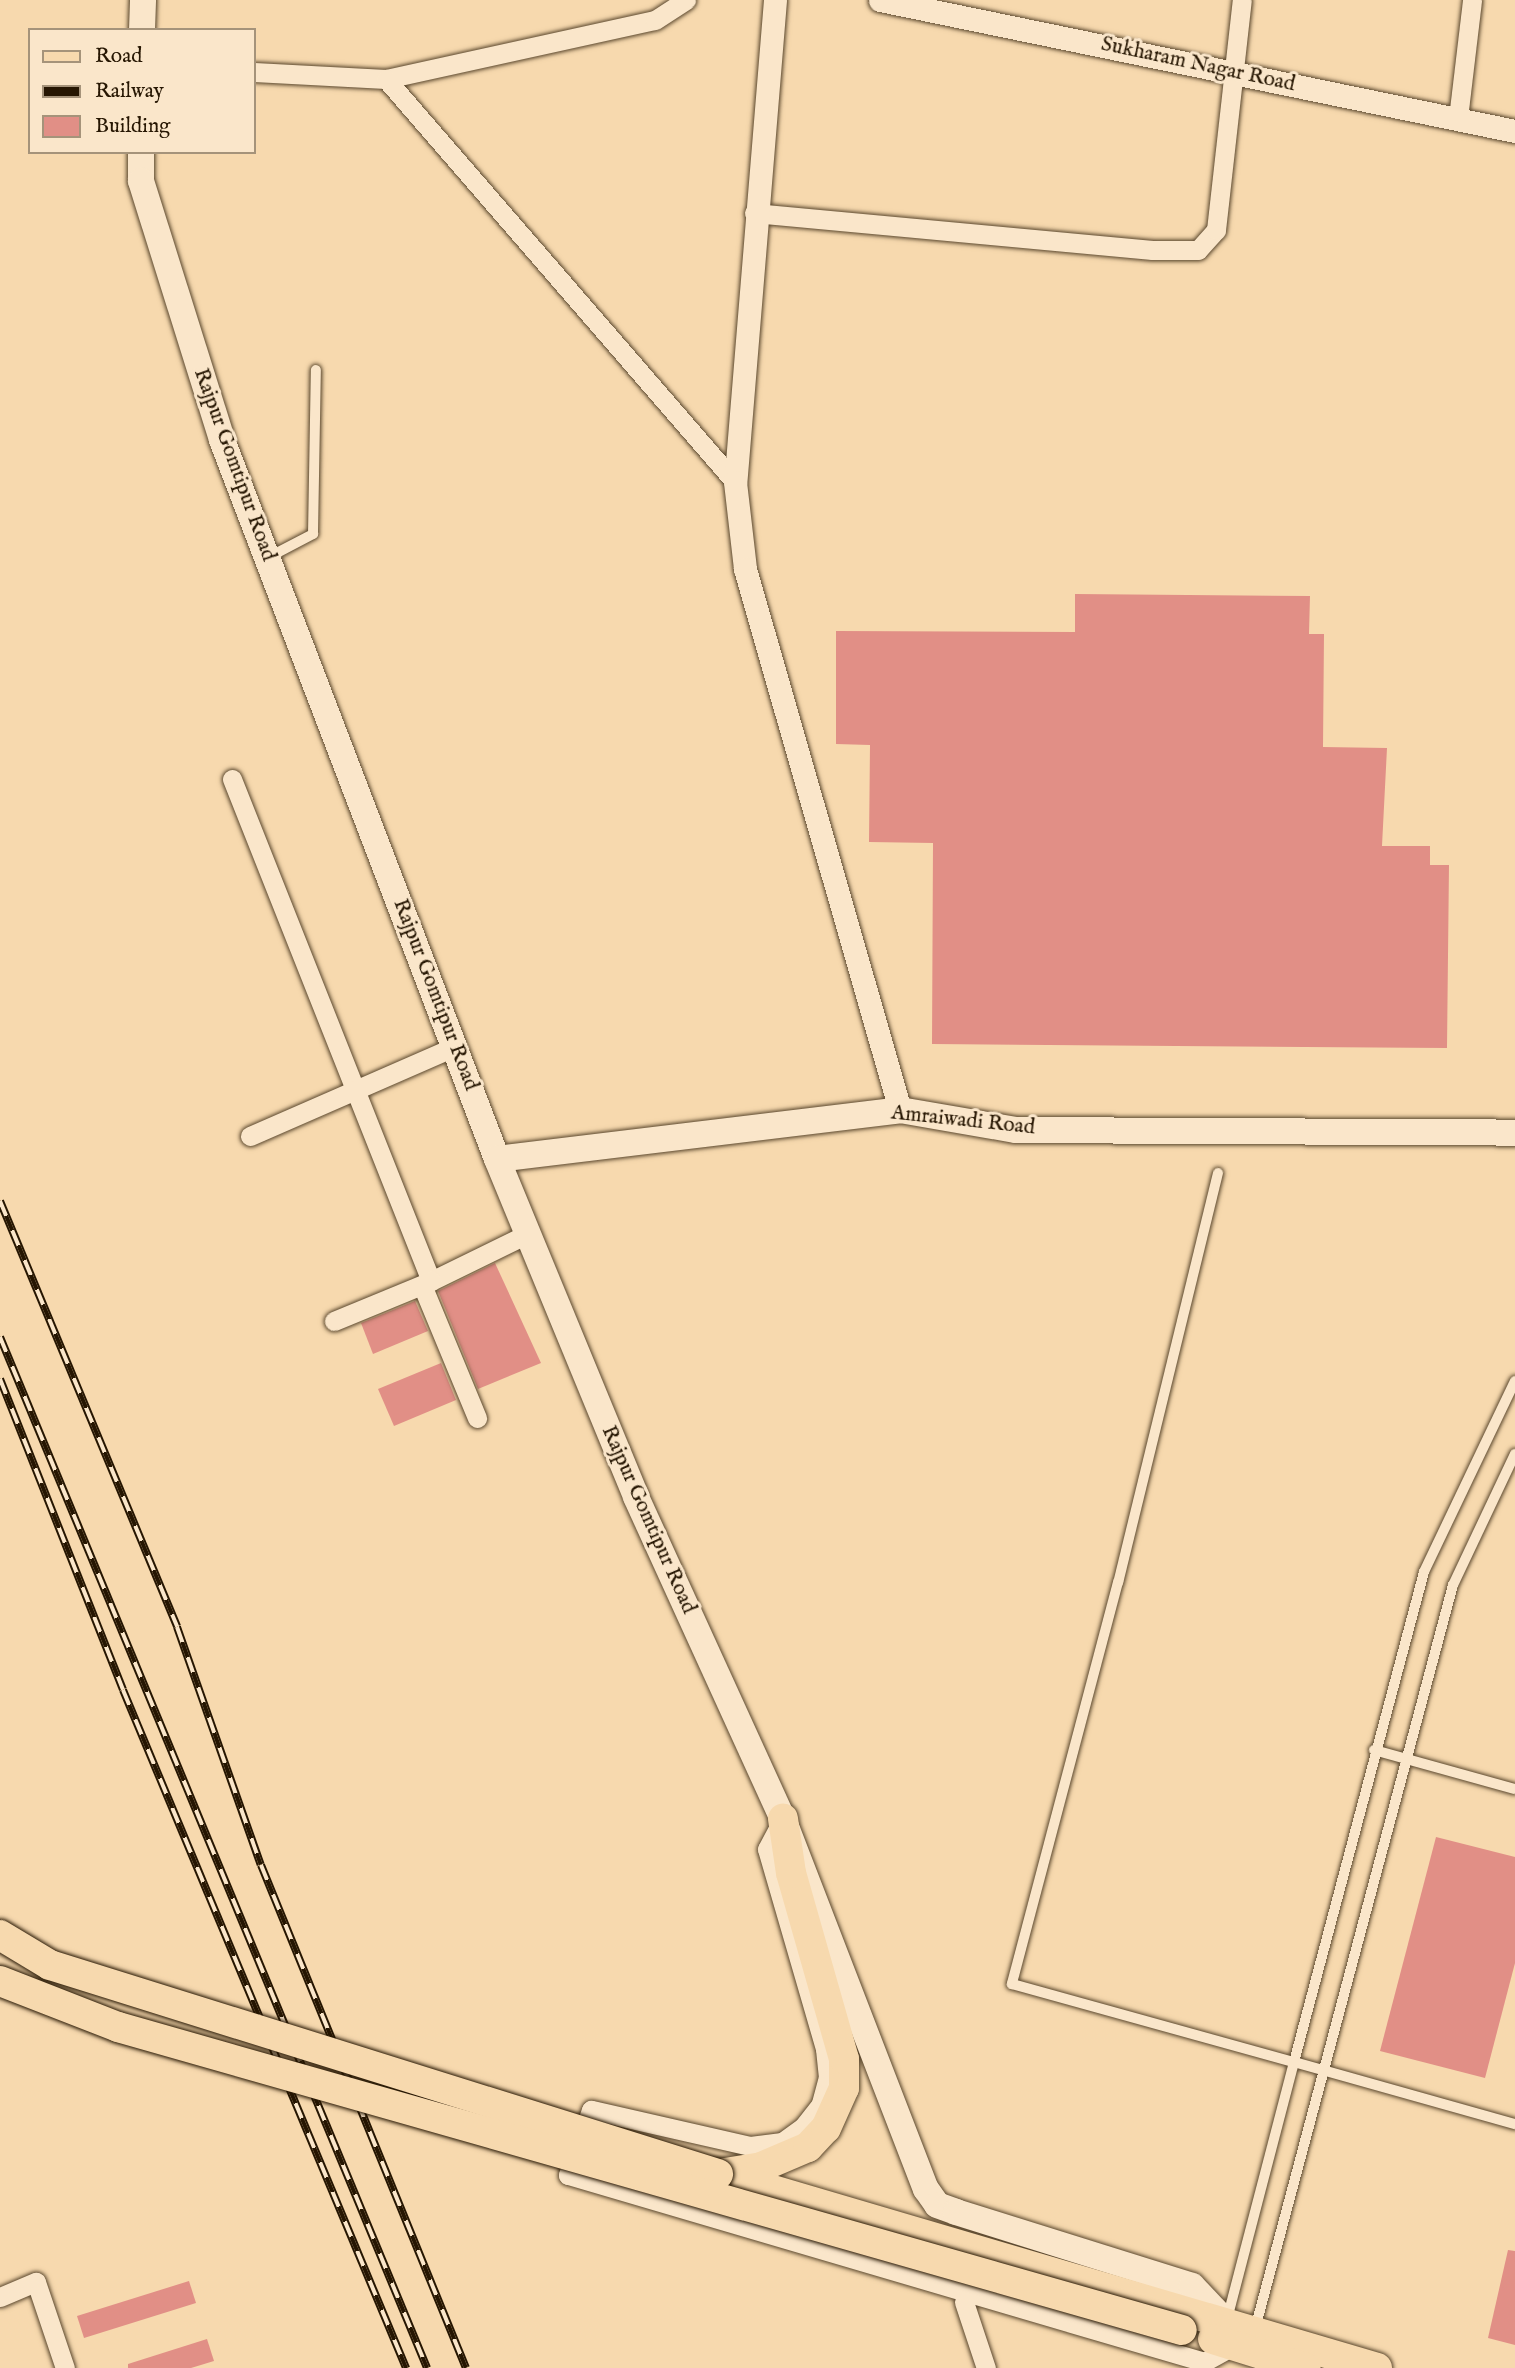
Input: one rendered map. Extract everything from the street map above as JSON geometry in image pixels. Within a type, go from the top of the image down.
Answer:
[{"type":"main road","points":[[142,28],[143,0]]},
{"type":"main road","name":"Rajpur Gomtipur Road","points":[[141,154],[141,181],[222,440],[497,1159],[636,1497],[783,1819],[926,2189],[937,2205],[1192,2286],[1237,2338]]},
{"type":"main road","name":"Amraiwadi Road","points":[[497,1159],[900,1110],[1016,1130],[1515,1133]]},
{"type":"main road","points":[[718,2174],[761,2168],[808,2147],[826,2128],[844,2088],[842,2048],[792,1873],[783,1819]]},
{"type":"main road","points":[[0,1935],[63,1970],[1184,2320],[1237,2338],[1306,2368]]},
{"type":"main road","points":[[0,1981],[118,2027],[1184,2320]]},
{"type":"main road","points":[[1237,2338],[1377,2368]]},
{"type":"street","points":[[256,72],[386,79],[655,20],[686,0]]},
{"type":"street","points":[[775,0],[754,213],[735,482],[745,569],[900,1110]]},
{"type":"street","name":"Sukharam Nagar Road","points":[[880,0],[1515,131]]},
{"type":"street","points":[[754,213],[1152,250],[1198,250],[1216,230],[1242,0]]},
{"type":"street","points":[[1458,118],[1472,0]]},
{"type":"street","points":[[386,79],[735,482]]},
{"type":"street","points":[[232,779],[477,1418]]},
{"type":"street","points":[[250,1136],[454,1047]]},
{"type":"street","points":[[334,1321],[427,1283],[527,1234]]},
{"type":"street","points":[[783,1819],[766,1849],[825,2049],[828,2077],[821,2104],[803,2127],[782,2142],[750,2146],[591,2110],[568,2175],[1204,2362],[1237,2338]]},
{"type":"street","points":[[0,2297],[36,2282],[65,2368]]},
{"type":"street","points":[[964,2302],[986,2368]]},
{"type":"lane","points":[[267,558],[313,534],[316,370]]},
{"type":"lane","points":[[1218,1172],[1118,1582],[1012,1983],[1515,2123]]},
{"type":"lane","points":[[1237,2338],[1294,2062],[1374,1749],[1424,1572],[1515,1381]]},
{"type":"lane","points":[[1237,2338],[1327,2070],[1453,1585],[1515,1454]]},
{"type":"lane","points":[[1374,1749],[1515,1788]]},
{"type":"building","points":[[1075,594],[1310,596],[1309,634],[1324,634],[1323,747],[1387,748],[1382,846],[1430,846],[1430,865],[1449,865],[1447,1048],[932,1044],[933,843],[869,842],[870,745],[836,744],[836,631],[1075,632]]},
{"type":"building","points":[[495,1263],[541,1363],[478,1389],[438,1291]]},
{"type":"building","points":[[415,1301],[428,1331],[373,1354],[361,1323]]},
{"type":"building","points":[[441,1363],[456,1400],[394,1426],[378,1389]]},
{"type":"building","points":[[1436,1837],[1515,1857],[1515,1963],[1485,2078],[1380,2051]]},
{"type":"building","points":[[1508,2250],[1515,2251],[1515,2345],[1488,2338]]},
{"type":"building","points":[[189,2281],[196,2303],[84,2338],[77,2316]]},
{"type":"building","points":[[207,2339],[214,2361],[191,2368],[128,2368],[128,2364]]},
{"type":"railway","points":[[0,1201],[177,1627],[261,1865],[466,2368]]},
{"type":"railway","points":[[0,1337],[427,2368]]},
{"type":"railway","points":[[0,1379],[123,1690],[406,2368]]}]
